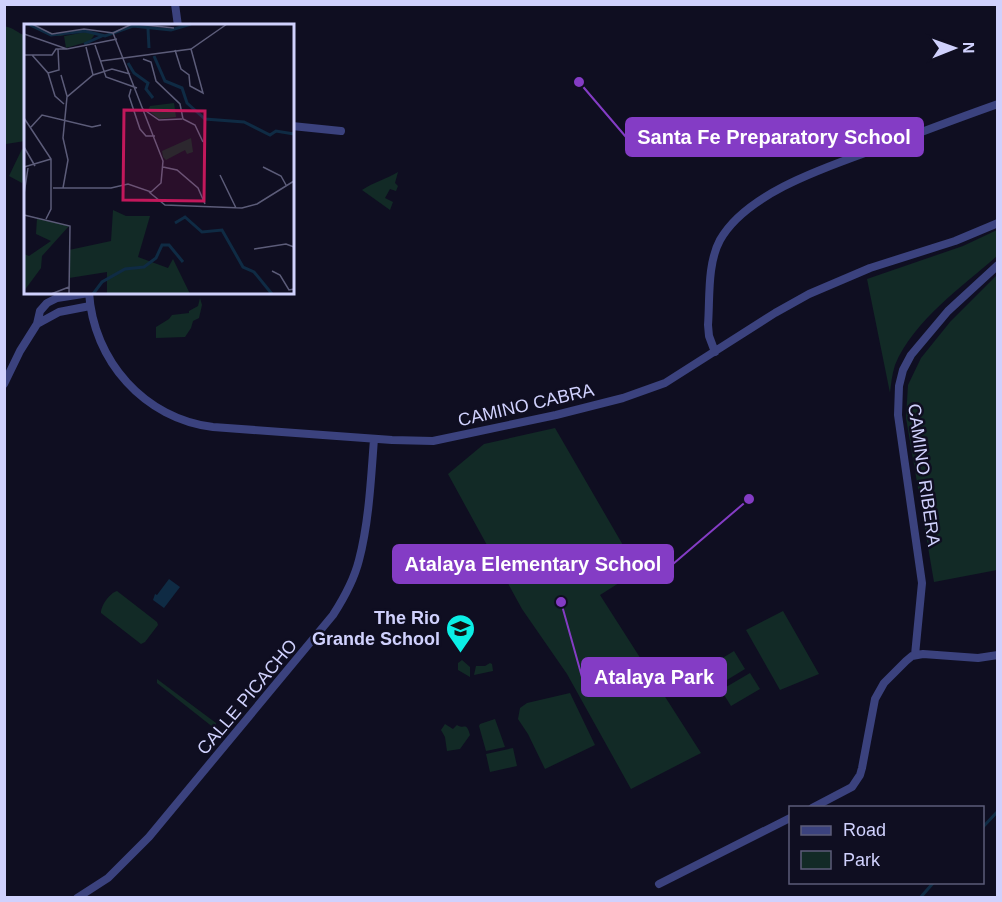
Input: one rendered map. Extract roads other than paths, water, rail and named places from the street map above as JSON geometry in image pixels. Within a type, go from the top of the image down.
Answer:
[{"type":"street","points":[[175,4],[178,24]]},
{"type":"street","points":[[715,351],[708,326],[713,260],[721,239],[736,220],[755,204],[814,172],[998,104]]},
{"type":"street","points":[[294,126],[341,131]]},
{"type":"street","name":"CAMINO CABRA","points":[[90,298],[102,346],[124,380],[149,403],[195,425],[374,439],[441,440],[623,398],[665,383],[809,294],[870,268],[955,241],[998,223]]},
{"type":"street","name":"CAMINO RIBERA","points":[[915,655],[922,583],[898,415],[899,386],[903,370],[911,355],[948,311],[998,265]]},
{"type":"street","points":[[4,384],[20,351],[37,324],[40,311],[47,303],[57,298],[90,298]]},
{"type":"street","points":[[37,324],[90,298]]},
{"type":"street","name":"CALLE PICACHO","points":[[77,897],[108,878],[149,837],[333,615],[347,591],[360,558],[369,498],[374,439]]},
{"type":"street","points":[[814,806],[856,782],[862,768],[875,699],[884,683],[906,661],[915,655],[932,654],[978,658],[998,655]]},
{"type":"street","points":[[660,884],[789,819]]},
{"type":"water","points":[[169,579],[180,587],[164,608],[153,600],[155,594],[157,595]]},
{"type":"waterway","points":[[984,826],[998,811]]},
{"type":"waterway","points":[[920,898],[932,884]]},
{"type":"place","name":"Santa Fe Preparatory School","points":[[579,82]]},
{"type":"place","name":"Atalaya Elementary School","points":[[749,499]]},
{"type":"place","name":"Atalaya Park","points":[[561,602]]},
{"type":"place","name":"The Rio Grande School","points":[[461,654]]}]
